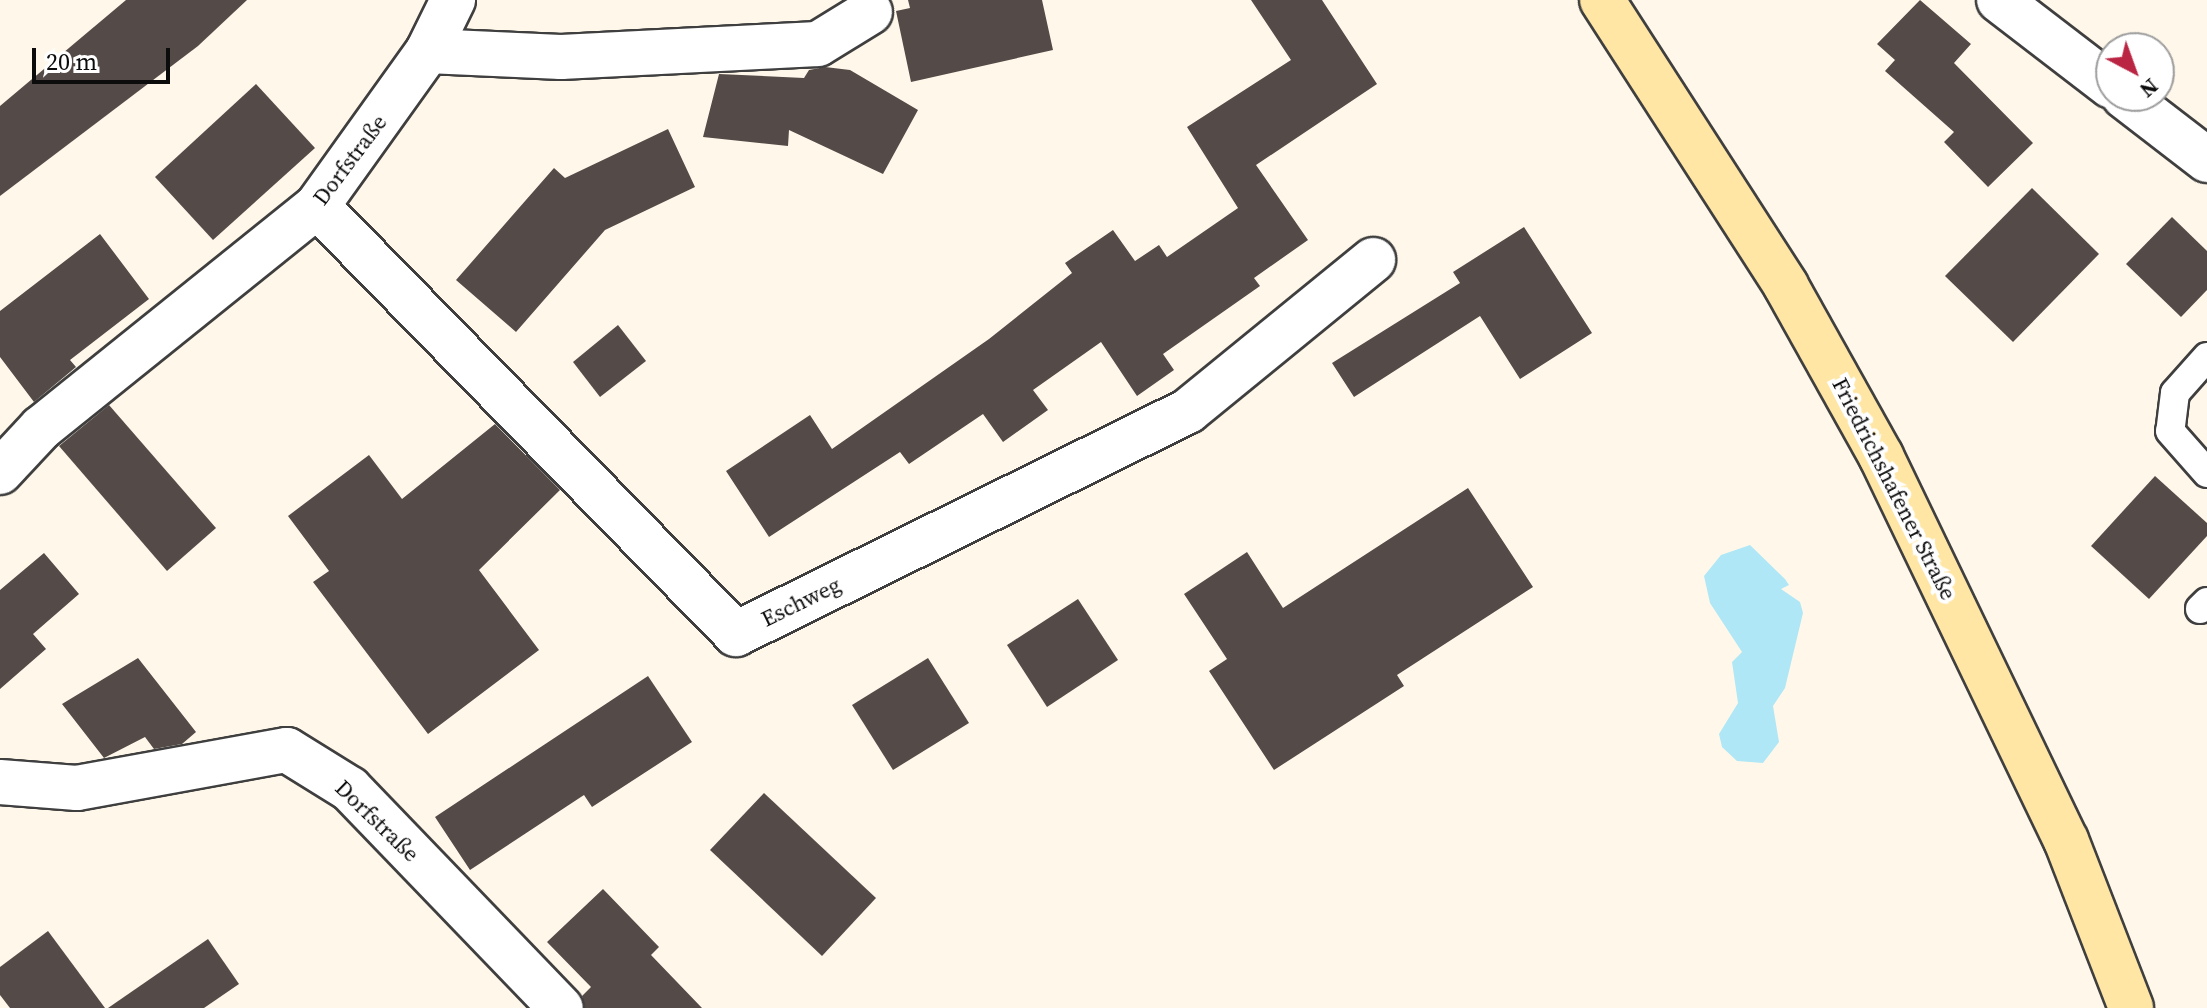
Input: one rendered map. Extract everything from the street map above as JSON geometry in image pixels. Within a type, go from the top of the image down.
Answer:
[{"type":"main road","name":"Friedrichshafener Straße","points":[[1602,0],[1778,273],[1881,456],[2066,840],[2131,1008]]},
{"type":"street","name":"Dorfstraße","points":[[0,472],[41,428],[317,206],[428,51],[453,0]]},
{"type":"street","points":[[1999,0],[2095,74]]},
{"type":"street","points":[[428,51],[561,57],[818,44],[870,12]]},
{"type":"street","points":[[2145,112],[2207,160]]},
{"type":"street","name":"Eschweg","points":[[317,206],[736,634],[1188,411],[1373,260]]},
{"type":"street","name":"Dorfstraße","points":[[0,782],[77,788],[287,750],[350,789],[561,1008]]},
{"type":"lane","points":[[2207,357],[2175,393],[2170,431],[2207,473]]},
{"type":"water","points":[[1750,545],[1785,579],[1789,585],[1781,589],[1800,602],[1803,613],[1785,688],[1773,706],[1779,742],[1763,763],[1737,761],[1722,747],[1719,734],[1738,703],[1732,662],[1742,652],[1710,603],[1704,576],[1721,555]]},
{"type":"building","points":[[126,0],[247,0],[198,46],[0,196],[0,106]]},
{"type":"building","points":[[908,0],[1042,0],[1053,50],[911,82],[896,11],[910,8]]},
{"type":"building","points":[[1251,0],[1322,0],[1377,84],[1256,165],[1308,240],[1254,278],[1260,286],[1163,354],[1174,370],[1137,396],[1101,342],[1033,390],[1048,410],[1003,442],[983,414],[909,464],[900,452],[769,537],[726,471],[810,415],[832,449],[989,339],[1072,273],[1065,263],[1113,230],[1135,261],[1159,245],[1167,257],[1238,208],[1187,127],[1291,60]]},
{"type":"building","points":[[1920,0],[1971,44],[1954,63],[2033,143],[1988,187],[1944,142],[1954,132],[1885,71],[1895,60],[1877,44]]},
{"type":"building","points":[[825,67],[850,70],[918,110],[883,174],[789,130],[788,146],[703,137],[719,74],[804,78],[809,70]]},
{"type":"building","points":[[256,84],[315,148],[213,240],[155,177]]},
{"type":"building","points":[[668,129],[695,187],[605,230],[516,332],[456,280],[554,168],[565,178]]},
{"type":"building","points":[[2032,188],[2099,254],[2013,342],[1945,276]]},
{"type":"building","points":[[2172,217],[2207,251],[2207,290],[2181,317],[2126,264]]},
{"type":"building","points":[[1524,227],[1592,333],[1520,379],[1480,316],[1354,397],[1332,363],[1460,283],[1453,272]]},
{"type":"building","points":[[100,234],[149,299],[70,360],[76,367],[34,402],[0,357],[0,311]]},
{"type":"building","points":[[618,325],[646,361],[600,397],[573,362]]},
{"type":"building","points":[[109,405],[216,528],[167,571],[59,446]]},
{"type":"building","points":[[495,424],[560,490],[479,570],[539,650],[428,734],[313,582],[329,571],[288,516],[369,455],[402,499]]},
{"type":"building","points":[[2155,476],[2207,523],[2207,536],[2149,599],[2091,546]]},
{"type":"building","points":[[1468,488],[1533,587],[1397,675],[1404,686],[1274,770],[1209,671],[1227,659],[1184,594],[1247,552],[1283,608]]},
{"type":"building","points":[[44,553],[79,594],[33,634],[46,649],[0,689],[0,590]]},
{"type":"building","points":[[1078,599],[1118,660],[1047,707],[1007,645]]},
{"type":"building","points":[[138,658],[196,732],[182,744],[154,749],[145,737],[104,758],[62,704]]},
{"type":"building","points":[[928,658],[969,723],[893,770],[852,705]]},
{"type":"building","points":[[648,676],[692,742],[592,807],[584,795],[470,870],[435,817]]},
{"type":"building","points":[[764,793],[876,898],[822,956],[710,850]]},
{"type":"building","points":[[603,889],[659,947],[651,955],[702,1008],[585,1008],[582,996],[591,987],[547,942]]},
{"type":"building","points":[[48,931],[105,1008],[10,1008],[0,995],[0,967]]},
{"type":"building","points":[[208,939],[239,984],[204,1008],[108,1008]]}]
